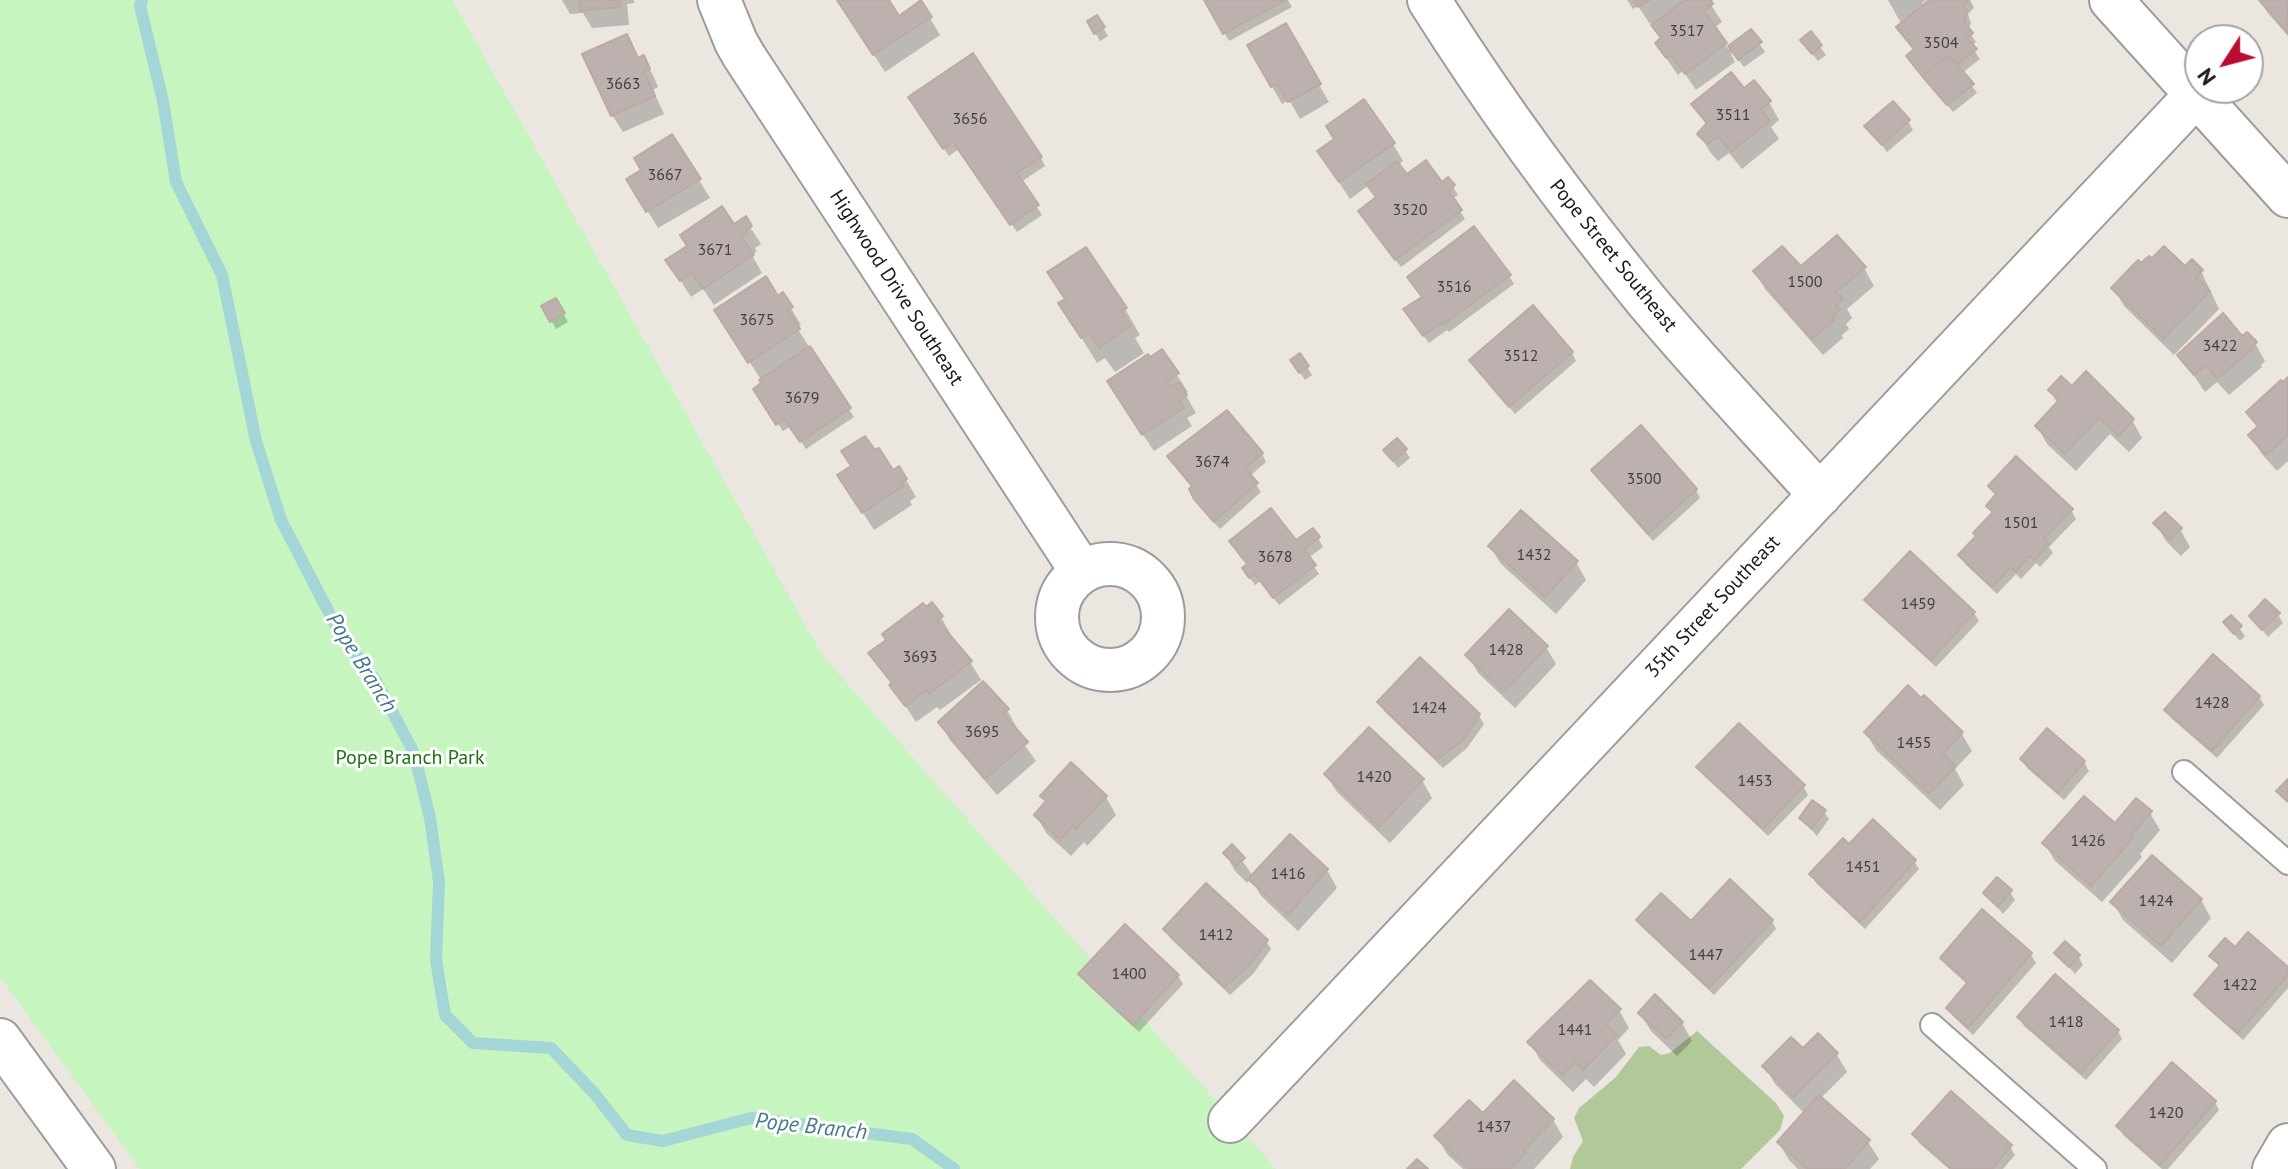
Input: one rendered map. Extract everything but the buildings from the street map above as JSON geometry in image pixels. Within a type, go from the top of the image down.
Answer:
[{"type":"street","name":"Highwood Drive Southeast","points":[[719,0],[744,56],[1082,572]]},
{"type":"street","name":"Pope Street Southeast","points":[[1429,0],[1530,151],[1596,237],[1681,340],[1820,495]]},
{"type":"street","points":[[2111,0],[2184,80]]},
{"type":"street","name":"35th Street Southeast","points":[[1230,1121],[2188,104]]},
{"type":"street","points":[[2206,104],[2288,196]]},
{"type":"street","points":[[0,1040],[94,1169]]},
{"type":"street","points":[[2274,1169],[2288,1145]]},
{"type":"lane","points":[[2184,772],[2288,863]]},
{"type":"lane","points":[[1932,1025],[2095,1169]]},
{"type":"green space","name":"Pope Branch Park","points":[[0,0],[452,0],[823,656],[1276,1169],[140,1169],[0,977]]},
{"type":"green space","points":[[1697,1031],[1776,1103],[1784,1116],[1780,1130],[1741,1169],[1570,1169],[1583,1141],[1574,1118],[1579,1108],[1615,1078],[1639,1047],[1649,1046],[1661,1055],[1670,1053]]},
{"type":"waterway","name":"Pope Branch","points":[[142,0],[140,6],[163,101],[176,182],[222,275],[256,441],[281,520],[339,632],[376,681],[414,753],[430,818],[439,882],[436,960],[445,1015],[473,1043],[551,1048],[594,1093],[627,1135],[663,1141],[751,1118],[912,1139],[954,1169]]}]
